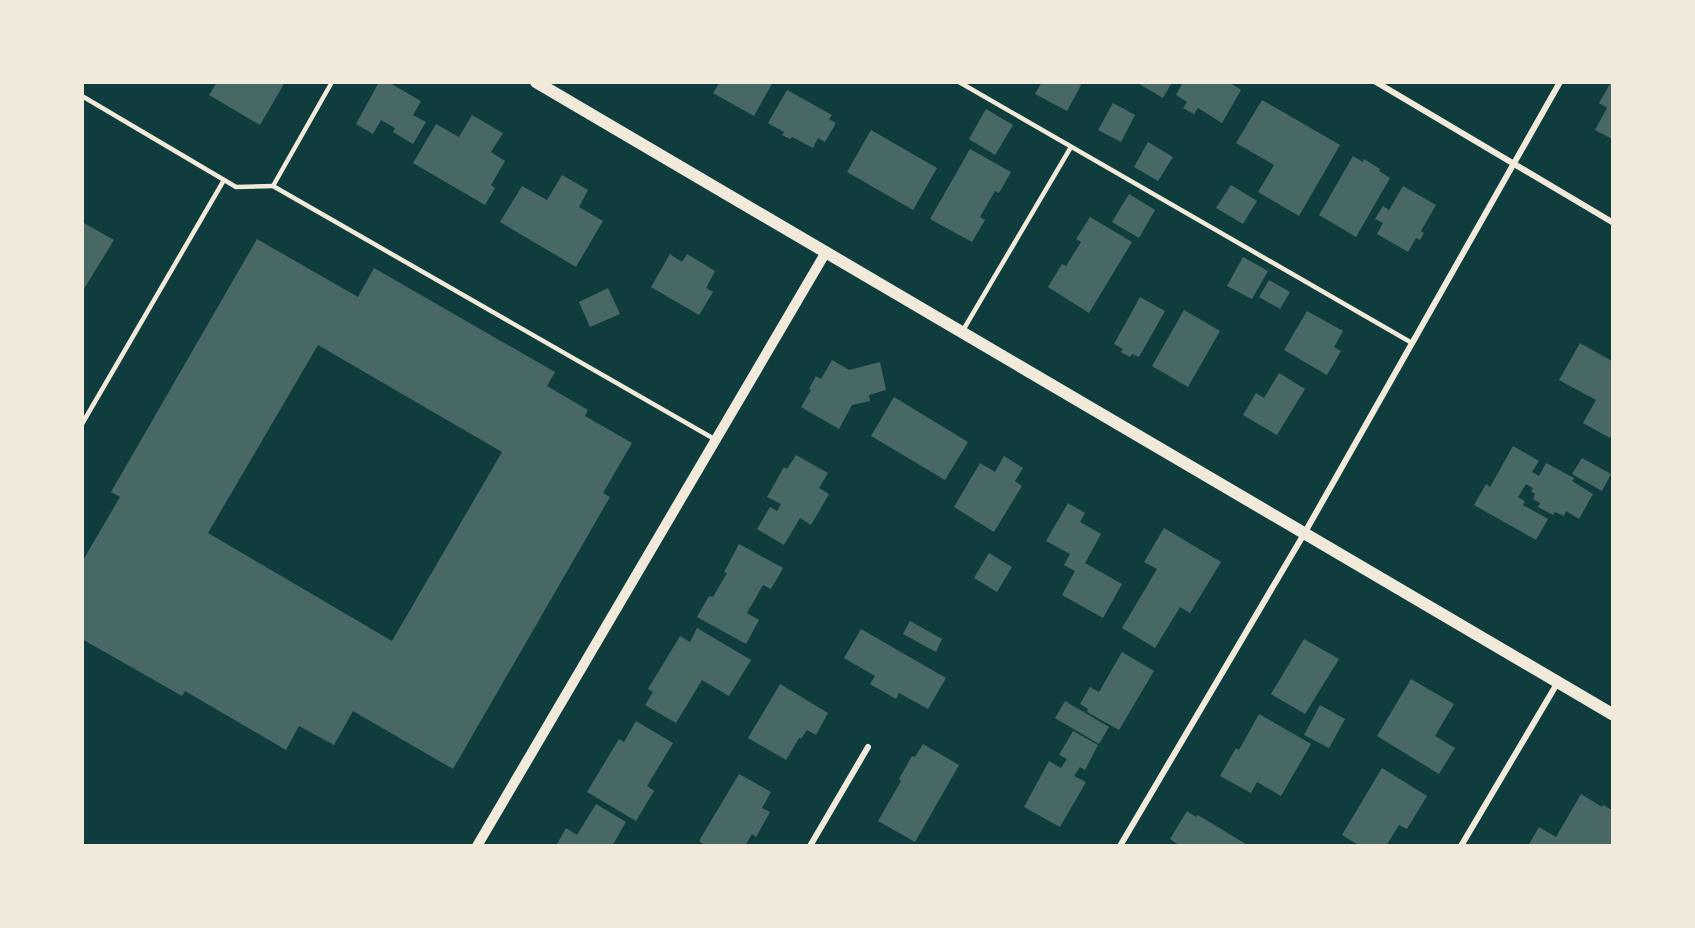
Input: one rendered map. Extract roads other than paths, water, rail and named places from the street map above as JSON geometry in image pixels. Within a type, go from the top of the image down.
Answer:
[{"type":"main road","points":[[536,82],[1612,714]]},
{"type":"street","points":[[1376,82],[1612,222]]},
{"type":"street","points":[[1120,846],[1304,534],[1560,82]]},
{"type":"street","points":[[477,846],[826,252]]},
{"type":"street","points":[[1461,846],[1558,682]]},
{"type":"street","points":[[810,846],[868,747]]},
{"type":"lane","points":[[273,186],[332,82]]},
{"type":"lane","points":[[959,82],[1412,343]]},
{"type":"lane","points":[[82,96],[236,187],[273,186],[716,440]]},
{"type":"lane","points":[[962,332],[1071,147]]},
{"type":"lane","points":[[82,424],[224,180]]}]
